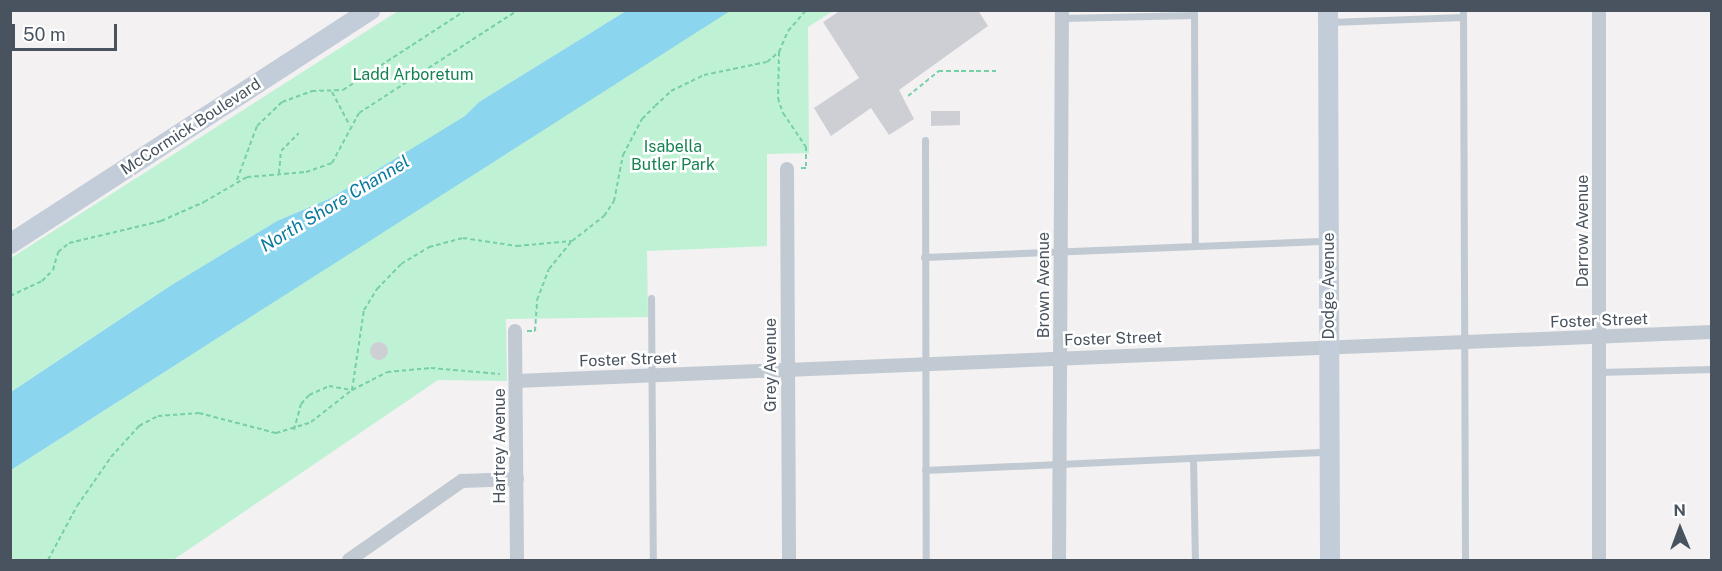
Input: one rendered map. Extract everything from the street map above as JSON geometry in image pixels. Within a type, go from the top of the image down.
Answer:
[{"type":"street","name":"McCormick Boulevard","points":[[10,244],[371,10]]},
{"type":"street","name":"Darrow Avenue","points":[[1599,10],[1599,561]]},
{"type":"street","name":"Brown Avenue","points":[[1059,561],[1062,14]]},
{"type":"street","name":"Dodge Avenue","points":[[1328,16],[1330,561]]},
{"type":"street","name":"Grey Avenue","points":[[787,169],[789,561]]},
{"type":"street","name":"Hartrey Avenue","points":[[515,331],[517,561]]},
{"type":"street","name":"Foster Street","points":[[516,381],[1712,332]]},
{"type":"street","points":[[349,561],[462,481],[517,479]]},
{"type":"lane","points":[[1062,14],[1194,13],[1195,246]]},
{"type":"lane","points":[[1328,16],[1463,14],[1465,561]]},
{"type":"lane","points":[[925,140],[926,561]]},
{"type":"lane","points":[[924,257],[1329,241]]},
{"type":"lane","points":[[651,297],[653,561]]},
{"type":"lane","points":[[1599,372],[1712,369]]},
{"type":"lane","points":[[925,470],[1329,452]]},
{"type":"lane","points":[[1193,458],[1195,561]]},
{"type":"path","points":[[237,180],[251,138],[267,114],[297,94],[343,90],[466,10]]},
{"type":"path","points":[[10,296],[42,281],[53,270],[58,252],[69,243],[161,221],[204,202],[237,180],[279,173],[306,172],[332,163],[359,113],[518,10]]},
{"type":"path","points":[[787,169],[806,168],[806,147],[783,113],[778,98],[779,52],[788,31],[806,10]]},
{"type":"path","points":[[515,331],[535,331],[542,286],[557,257],[572,241],[604,216],[614,201],[623,154],[642,119],[663,98],[704,75],[754,67],[779,52]]},
{"type":"path","points":[[908,96],[939,71],[996,71]]},
{"type":"path","points":[[332,92],[350,126]]},
{"type":"path","points":[[279,173],[281,151],[299,133]]},
{"type":"path","points":[[352,390],[364,310],[389,276],[416,254],[463,238],[517,246],[572,241]]},
{"type":"path","points":[[48,561],[93,482],[139,426],[178,412],[220,417],[258,430],[294,430],[311,422],[352,390],[387,372],[431,368],[507,374],[516,381]]},
{"type":"path","points":[[294,430],[299,410],[309,394],[329,386],[352,390]]},
{"type":"green space","name":"Isabella Butler Park","points":[[730,10],[833,11],[808,27],[809,153],[767,154],[767,246],[647,251],[648,317],[506,319],[507,381],[438,380],[173,560],[11,560],[11,470]]},
{"type":"green space","name":"Ladd Arboretum","points":[[398,11],[626,11],[479,102],[466,116],[331,198],[277,221],[170,286],[11,392],[11,258]]},
{"type":"water","name":"North Shore Channel","points":[[626,11],[730,11],[11,470],[11,392],[170,286],[277,221],[331,198],[465,116],[479,102]]},
{"type":"building","points":[[841,10],[978,10],[988,26],[899,90],[914,119],[889,135],[871,108],[831,136],[814,108],[859,78],[823,22]]},
{"type":"building","points":[[931,111],[960,111],[960,125],[931,126]]},
{"type":"building","points":[[375,342],[383,342],[388,347],[386,358],[375,360],[370,355],[370,347]]}]
